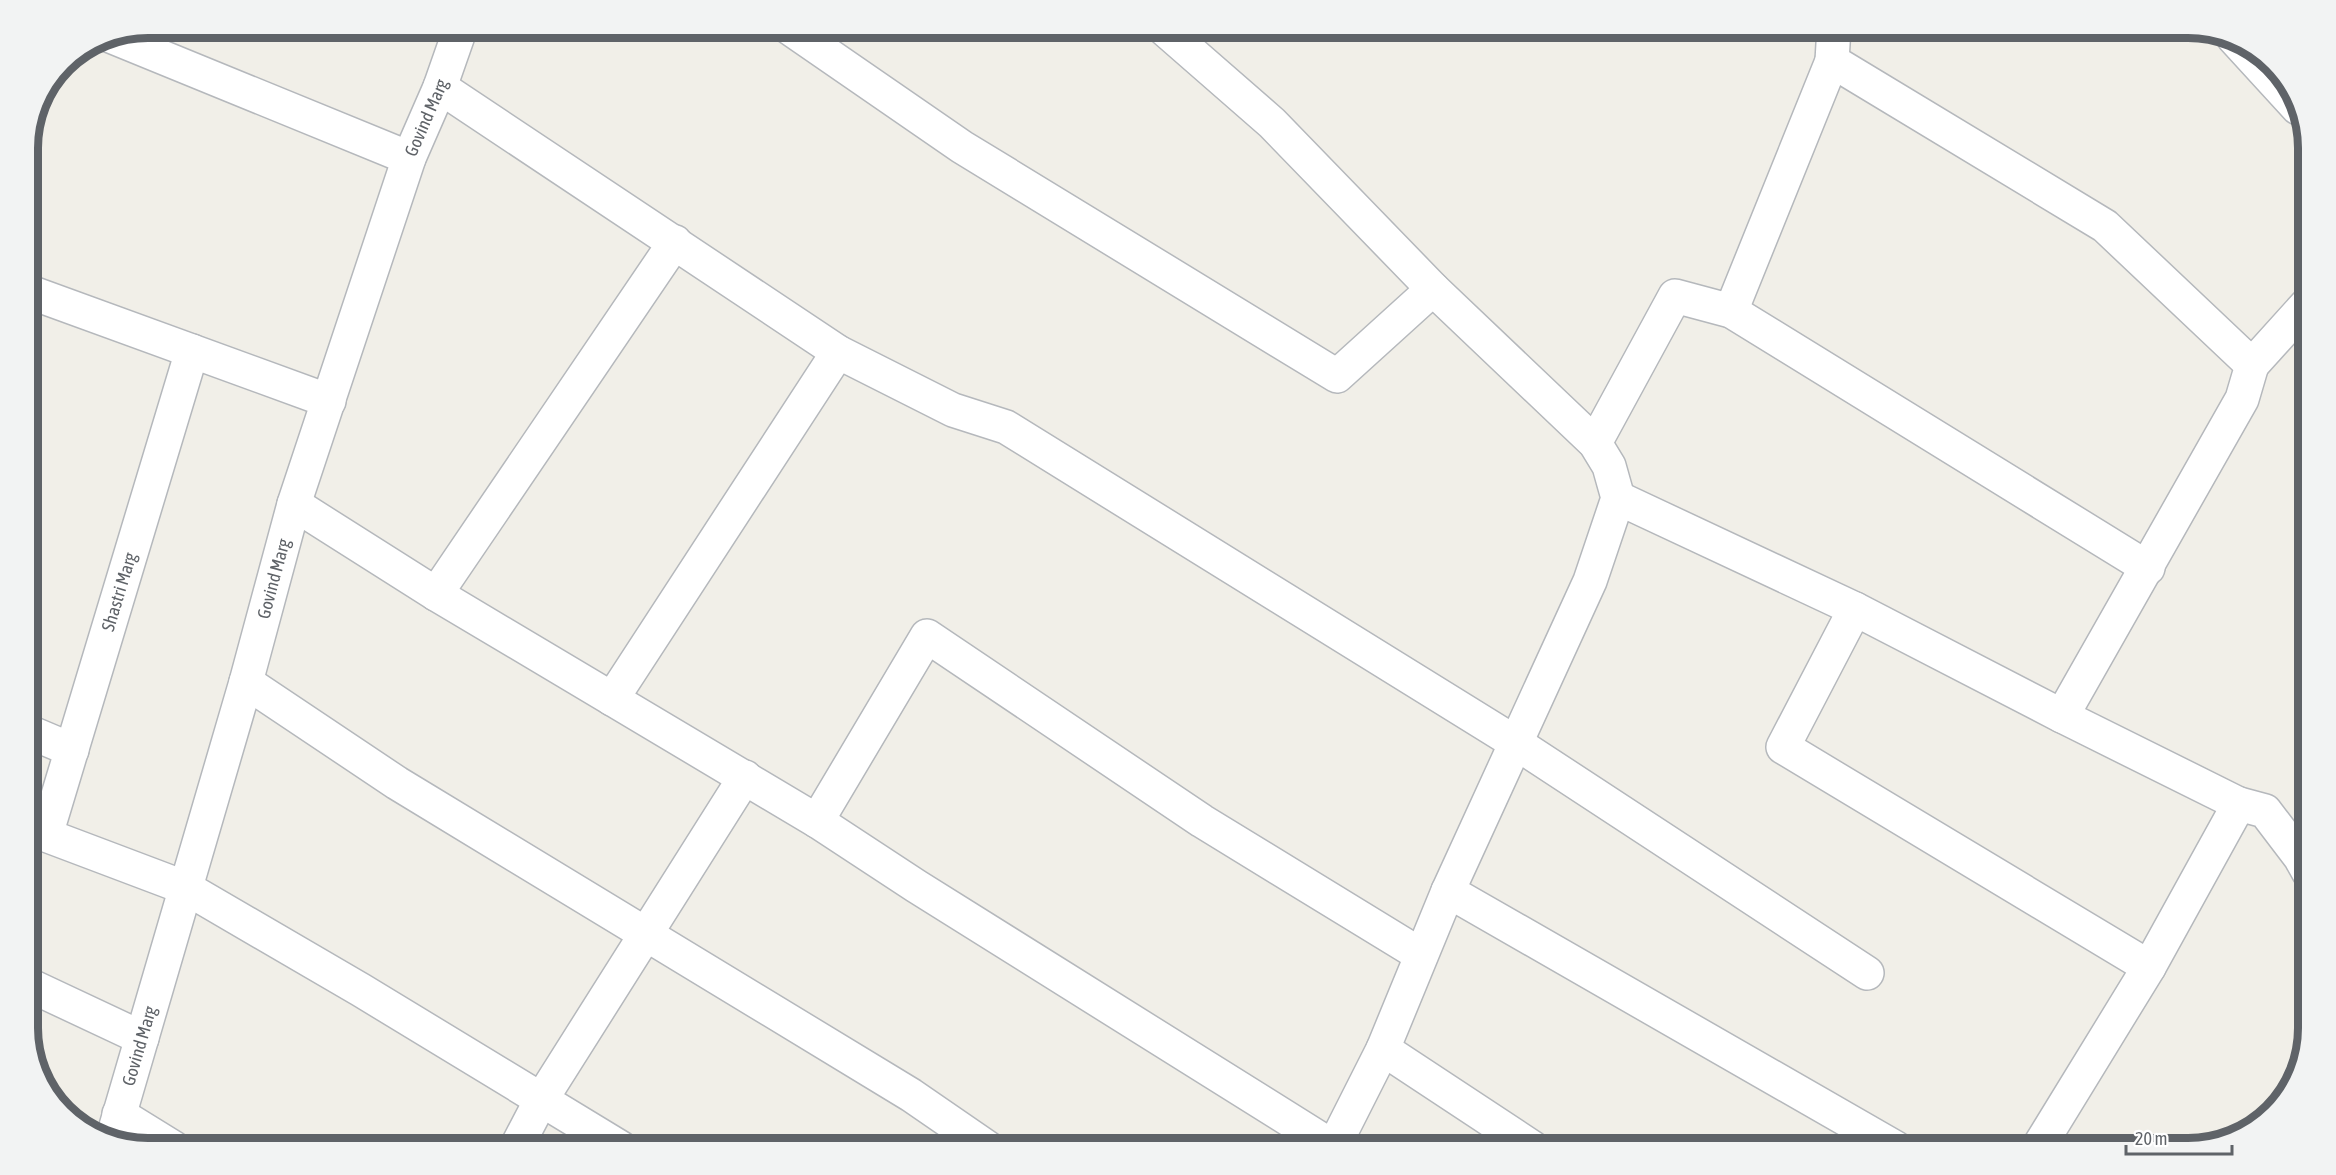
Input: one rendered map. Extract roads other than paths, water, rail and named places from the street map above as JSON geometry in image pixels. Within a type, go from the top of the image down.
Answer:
[{"type":"street","name":"Govind Marg","points":[[115,1127],[246,682],[294,504],[409,158],[440,87],[457,38]]},
{"type":"street","points":[[804,38],[962,147],[1337,376],[1433,289]]},
{"type":"street","points":[[1175,38],[1272,123],[1433,289],[1595,443],[1609,466],[1618,498],[1590,581],[1449,891],[1383,1049],[1338,1138]]},
{"type":"street","points":[[1731,311],[1832,61],[1833,38]]},
{"type":"street","points":[[122,41],[409,158]]},
{"type":"street","points":[[2252,57],[2283,92]]},
{"type":"street","points":[[1832,61],[2105,226],[2252,364]]},
{"type":"street","points":[[440,87],[838,352],[953,410],[1006,427],[1516,743],[1867,973]]},
{"type":"street","points":[[436,594],[675,242]]},
{"type":"street","points":[[38,295],[329,401]]},
{"type":"street","points":[[1595,443],[1675,296],[1731,311],[2148,568]]},
{"type":"street","points":[[2062,716],[2242,399],[2252,364],[2298,314]]},
{"type":"street","name":"Shastri Marg","points":[[38,829],[72,750],[192,351]]},
{"type":"street","points":[[612,699],[838,352]]},
{"type":"street","points":[[1618,498],[1856,609],[2062,716],[2239,804],[2265,811],[2298,854]]},
{"type":"street","points":[[294,504],[436,594],[817,821],[915,886],[1319,1138]]},
{"type":"street","points":[[1856,609],[1783,747],[2149,967]]},
{"type":"street","points":[[817,821],[927,636],[1202,821],[1421,955]]},
{"type":"street","points":[[246,682],[397,783],[911,1095],[973,1138]]},
{"type":"street","points":[[38,736],[72,750]]},
{"type":"street","points":[[521,1138],[542,1100],[745,777]]},
{"type":"street","points":[[2044,1138],[2149,967],[2239,804]]},
{"type":"street","points":[[38,831],[186,888],[605,1138]]},
{"type":"street","points":[[1449,891],[1879,1138]]},
{"type":"street","points":[[38,989],[142,1038]]},
{"type":"street","points":[[1383,1049],[1518,1138]]},
{"type":"street","points":[[115,1127],[145,1138]]}]
